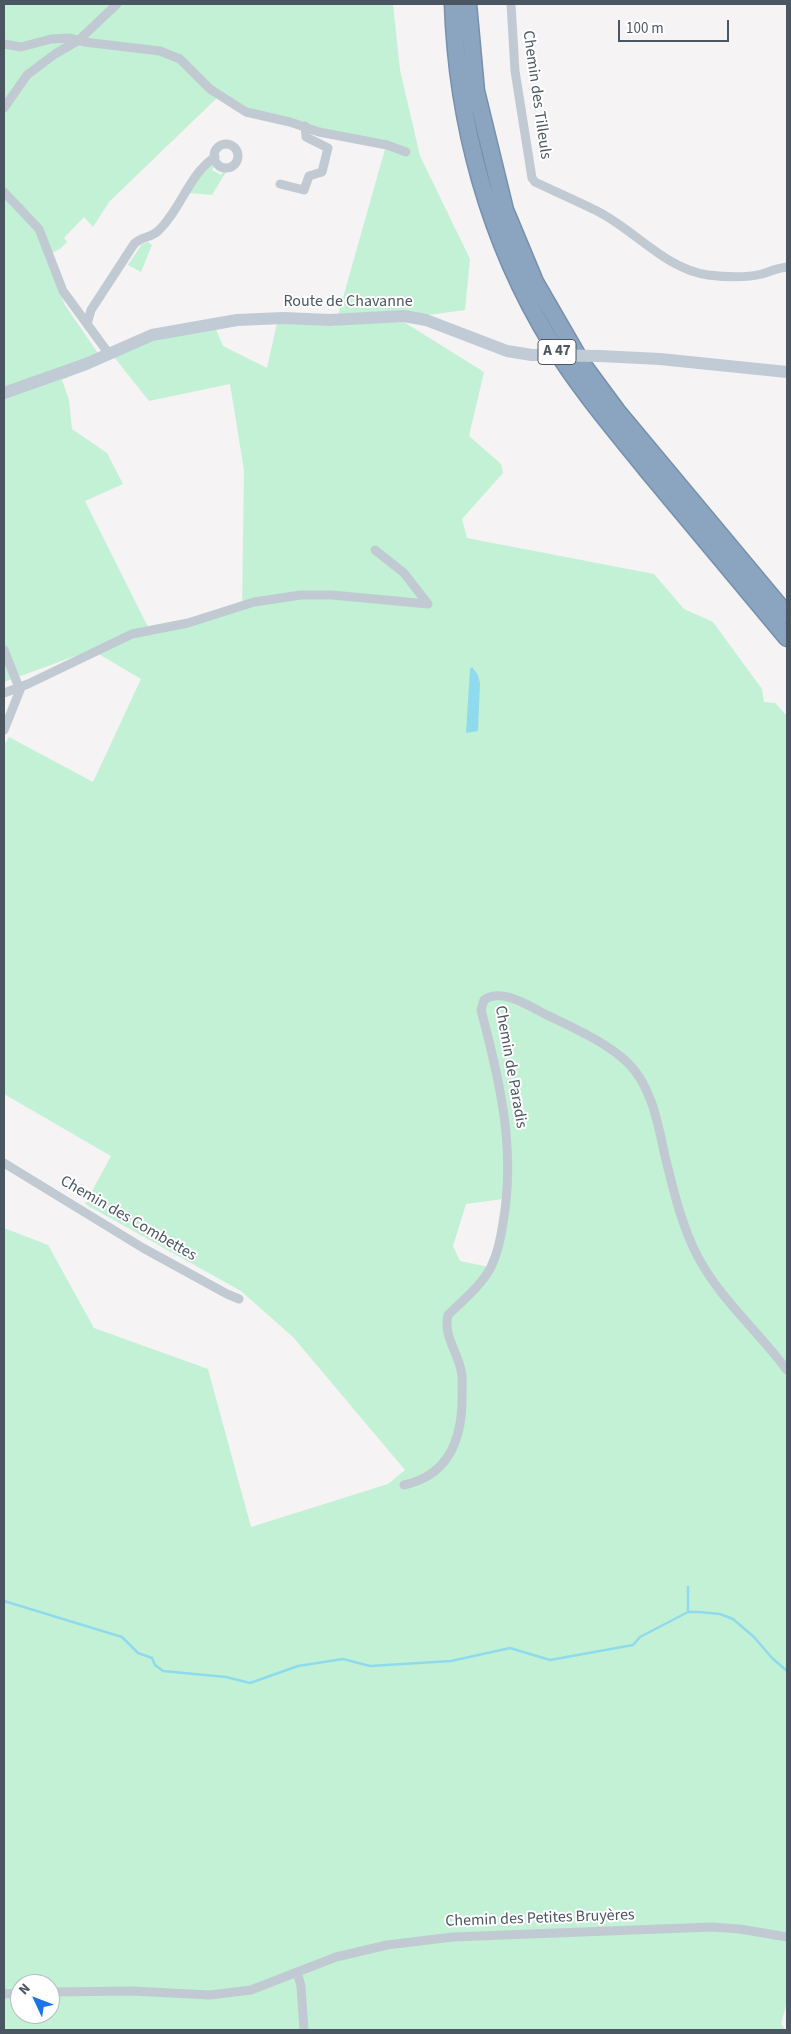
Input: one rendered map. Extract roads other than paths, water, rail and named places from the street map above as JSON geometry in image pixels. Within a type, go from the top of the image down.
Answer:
[{"type":"highway","name":"A 47","points":[[453,4],[460,88],[466,124],[481,184],[500,238],[538,320],[566,366],[607,420],[787,638]]},
{"type":"highway","name":"A 47","points":[[468,4],[476,91],[505,210],[535,282],[583,364],[617,411],[787,615]]},
{"type":"main road","name":"Route de Chavanne","points":[[4,393],[109,354],[152,335],[237,320],[283,318],[330,320],[404,316],[426,320],[507,351],[532,354],[660,358],[787,372]]},
{"type":"street","points":[[4,108],[27,75],[55,54],[80,40],[117,4]]},
{"type":"street","name":"Chemin des Tilleuls","points":[[511,4],[515,72],[532,178],[535,182],[572,201],[597,211],[622,226],[651,249],[688,270],[708,275],[729,276],[761,274],[787,266]]},
{"type":"street","points":[[4,44],[21,47],[64,38],[172,54],[210,89],[234,106],[254,115],[304,126],[319,132],[387,145],[406,152]]},
{"type":"street","points":[[280,184],[304,190],[310,174],[320,175],[322,172],[328,148],[306,137],[304,126]]},
{"type":"street","points":[[87,324],[91,310],[134,244],[140,239],[160,230],[204,166],[215,157]]},
{"type":"street","points":[[4,192],[39,229],[63,290],[109,354]]},
{"type":"street","points":[[4,693],[37,680],[132,634],[188,623],[254,602],[300,595],[332,595],[428,604],[404,573],[375,550]]},
{"type":"street","points":[[4,650],[19,686],[19,694],[4,730]]},
{"type":"street","name":"Chemin de Paradis","points":[[404,1485],[416,1482],[434,1471],[450,1454],[460,1433],[462,1373],[446,1325],[448,1315],[491,1267],[503,1226],[508,1195],[509,1160],[505,1115],[499,1077],[482,1010],[484,1000],[491,995],[500,995],[526,1004],[569,1026],[609,1049],[636,1071],[649,1097],[660,1127],[681,1212],[697,1255],[732,1305],[787,1370]]},
{"type":"street","name":"Chemin des Combettes","points":[[4,1163],[143,1248],[239,1299]]},
{"type":"street","name":"Chemin des Petites Bruyères","points":[[60,1992],[132,1991],[210,1995],[251,1990],[364,1949],[453,1937],[711,1927],[740,1929],[787,1937]]},
{"type":"street","points":[[297,1972],[301,1986],[304,2030]]},
{"type":"water","points":[[472,667],[478,675],[480,683],[478,731],[466,733],[470,669]]},
{"type":"waterway","points":[[688,1587],[688,1612]]},
{"type":"waterway","points":[[4,1601],[122,1637],[138,1653],[152,1658],[155,1665],[163,1671],[226,1677],[250,1683],[298,1666],[343,1659],[370,1666],[451,1661],[510,1648],[550,1660],[633,1645],[640,1637],[688,1612],[720,1614],[733,1619],[754,1637],[772,1658],[787,1671]]}]
